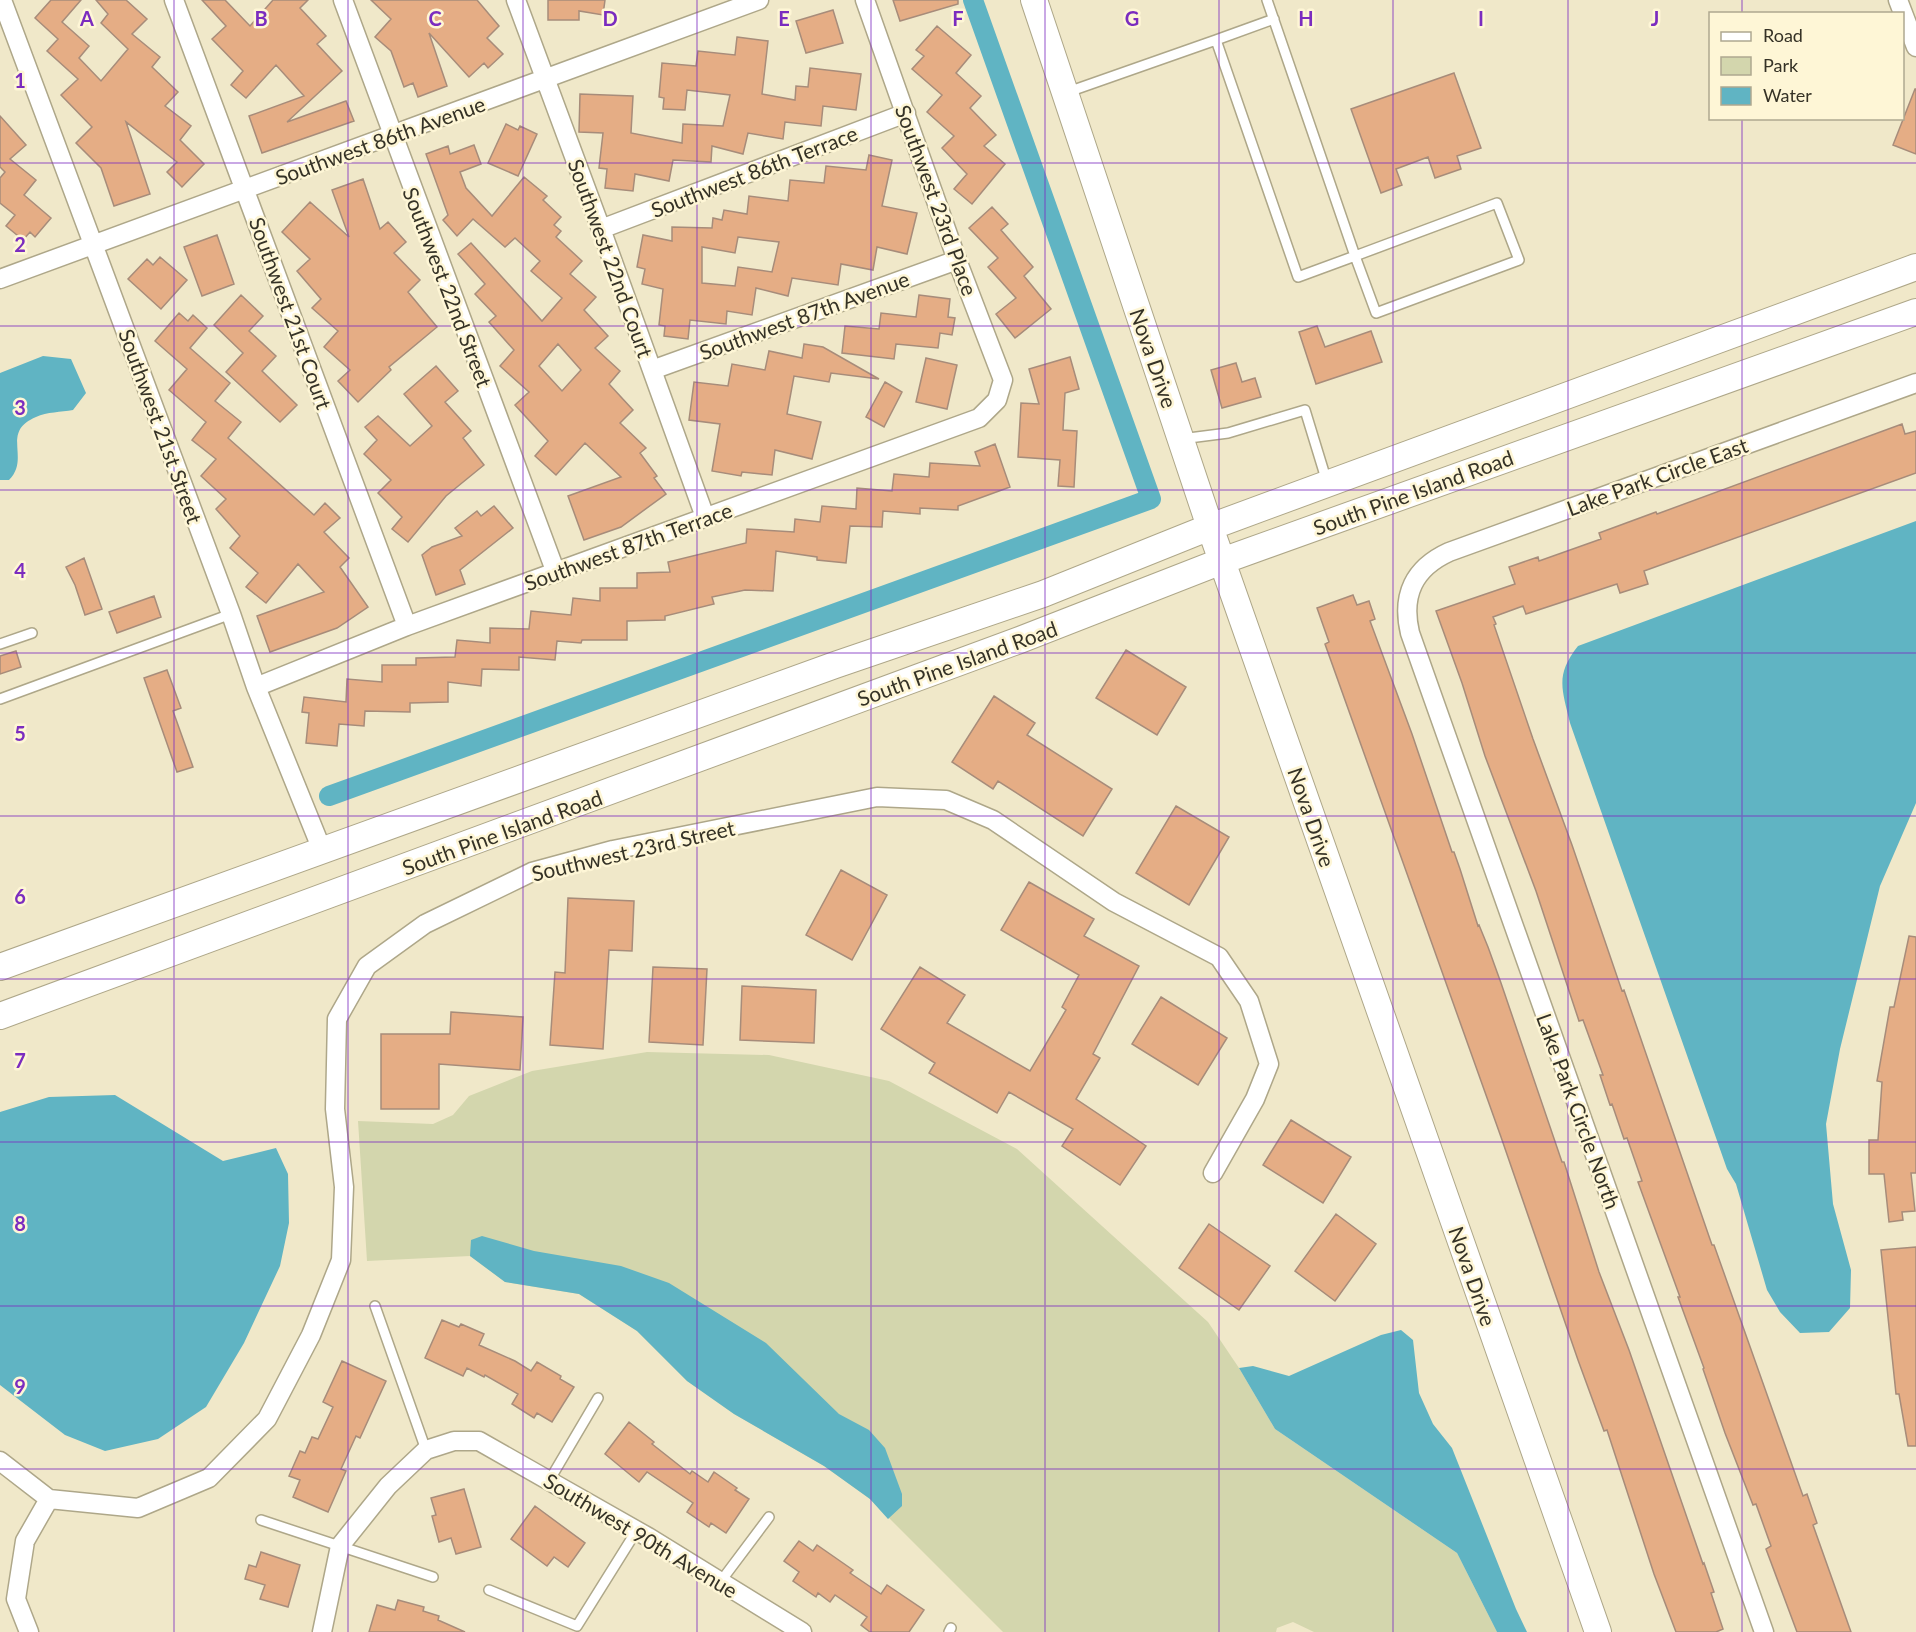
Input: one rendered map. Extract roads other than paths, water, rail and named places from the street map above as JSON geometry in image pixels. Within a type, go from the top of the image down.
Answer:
[{"type":"main road","name":"Nova Drive","points":[[1034,0],[1210,527],[1598,1632]]},
{"type":"main road","name":"South Pine Island Road","points":[[0,968],[835,665],[1043,594],[1210,527],[1916,267]]},
{"type":"main road","name":"South Pine Island Road","points":[[0,1016],[1006,645],[1222,561],[1916,312]]},
{"type":"street","name":"Southwest 21st Street","points":[[2,0],[231,614],[256,687],[322,850]]},
{"type":"street","name":"Southwest 21st Court","points":[[174,0],[407,626]]},
{"type":"street","name":"Southwest 22nd Street","points":[[343,0],[556,573]]},
{"type":"street","name":"Southwest 22nd Court","points":[[516,0],[602,229],[705,517]]},
{"type":"street","name":"Southwest 86th Avenue","points":[[0,279],[759,0]]},
{"type":"street","name":"Southwest 23rd Place","points":[[865,0],[957,260],[1003,380],[997,400]]},
{"type":"street","points":[[1904,16],[1916,47]]},
{"type":"street","name":"Southwest 86th Terrace","points":[[602,229],[906,113]]},
{"type":"street","name":"Southwest 87th Avenue","points":[[651,370],[957,260]]},
{"type":"street","name":"Lake Park Circle East","points":[[1411,588],[1418,574],[1428,564],[1449,552],[1916,383]]},
{"type":"street","name":"Southwest 87th Terrace","points":[[256,687],[407,626],[979,418],[997,400]]},
{"type":"street","name":"Lake Park Circle North","points":[[1411,588],[1407,604],[1410,633],[1764,1632]]},
{"type":"street","name":"Southwest 23rd Street","points":[[49,1499],[138,1508],[209,1478],[267,1419],[311,1335],[341,1260],[344,1187],[335,1109],[337,1020],[367,966],[425,924],[532,872],[613,850],[877,797],[946,800],[993,820],[1114,902],[1219,957],[1249,1001],[1269,1064],[1255,1100],[1213,1173]]},
{"type":"street","name":"Southwest 90th Avenue","points":[[426,1450],[454,1441],[479,1441],[637,1530],[802,1632]]},
{"type":"street","points":[[322,1632],[340,1546],[388,1486],[426,1450]]},
{"type":"street","points":[[0,1461],[49,1499],[25,1541],[16,1599],[28,1632]]},
{"type":"lane","points":[[1216,40],[1298,277],[1355,256],[1497,203],[1519,260],[1376,313],[1355,256],[1267,0]]},
{"type":"lane","points":[[1065,93],[1274,19]]},
{"type":"lane","points":[[1181,439],[1228,433],[1305,410],[1328,484]]},
{"type":"lane","points":[[0,699],[231,614]]},
{"type":"lane","points":[[0,644],[32,633]]},
{"type":"lane","points":[[375,1305],[426,1450]]},
{"type":"lane","points":[[549,1480],[598,1398]]},
{"type":"lane","points":[[721,1581],[769,1517]]},
{"type":"lane","points":[[261,1520],[433,1577]]},
{"type":"lane","points":[[489,1590],[577,1626],[637,1530]]},
{"type":"water","points":[[43,356],[71,359],[86,393],[73,410],[45,414],[25,423],[17,438],[15,472],[9,480],[0,480],[0,373]]},
{"type":"water","points":[[1916,521],[1916,803],[1880,886],[1840,1049],[1826,1124],[1833,1204],[1851,1270],[1850,1308],[1829,1332],[1800,1333],[1780,1312],[1767,1290],[1736,1184],[1727,1169],[1570,723],[1563,691],[1563,674],[1578,646]]},
{"type":"water","points":[[115,1095],[223,1161],[276,1148],[288,1174],[289,1223],[280,1266],[244,1343],[206,1407],[158,1439],[105,1451],[65,1435],[0,1385],[0,1112],[49,1097]]},
{"type":"water","points":[[482,1236],[534,1251],[621,1266],[669,1283],[766,1343],[839,1414],[869,1430],[885,1448],[902,1494],[902,1506],[888,1519],[870,1499],[824,1466],[734,1414],[687,1381],[637,1331],[579,1294],[505,1282],[470,1256],[471,1240]]},
{"type":"water","points":[[1401,1330],[1413,1340],[1419,1393],[1433,1424],[1452,1448],[1527,1632],[1497,1632],[1457,1553],[1275,1429],[1239,1368],[1253,1366],[1289,1376],[1381,1335]]},
{"type":"waterway","points":[[329,796],[1151,499],[973,0]]}]
